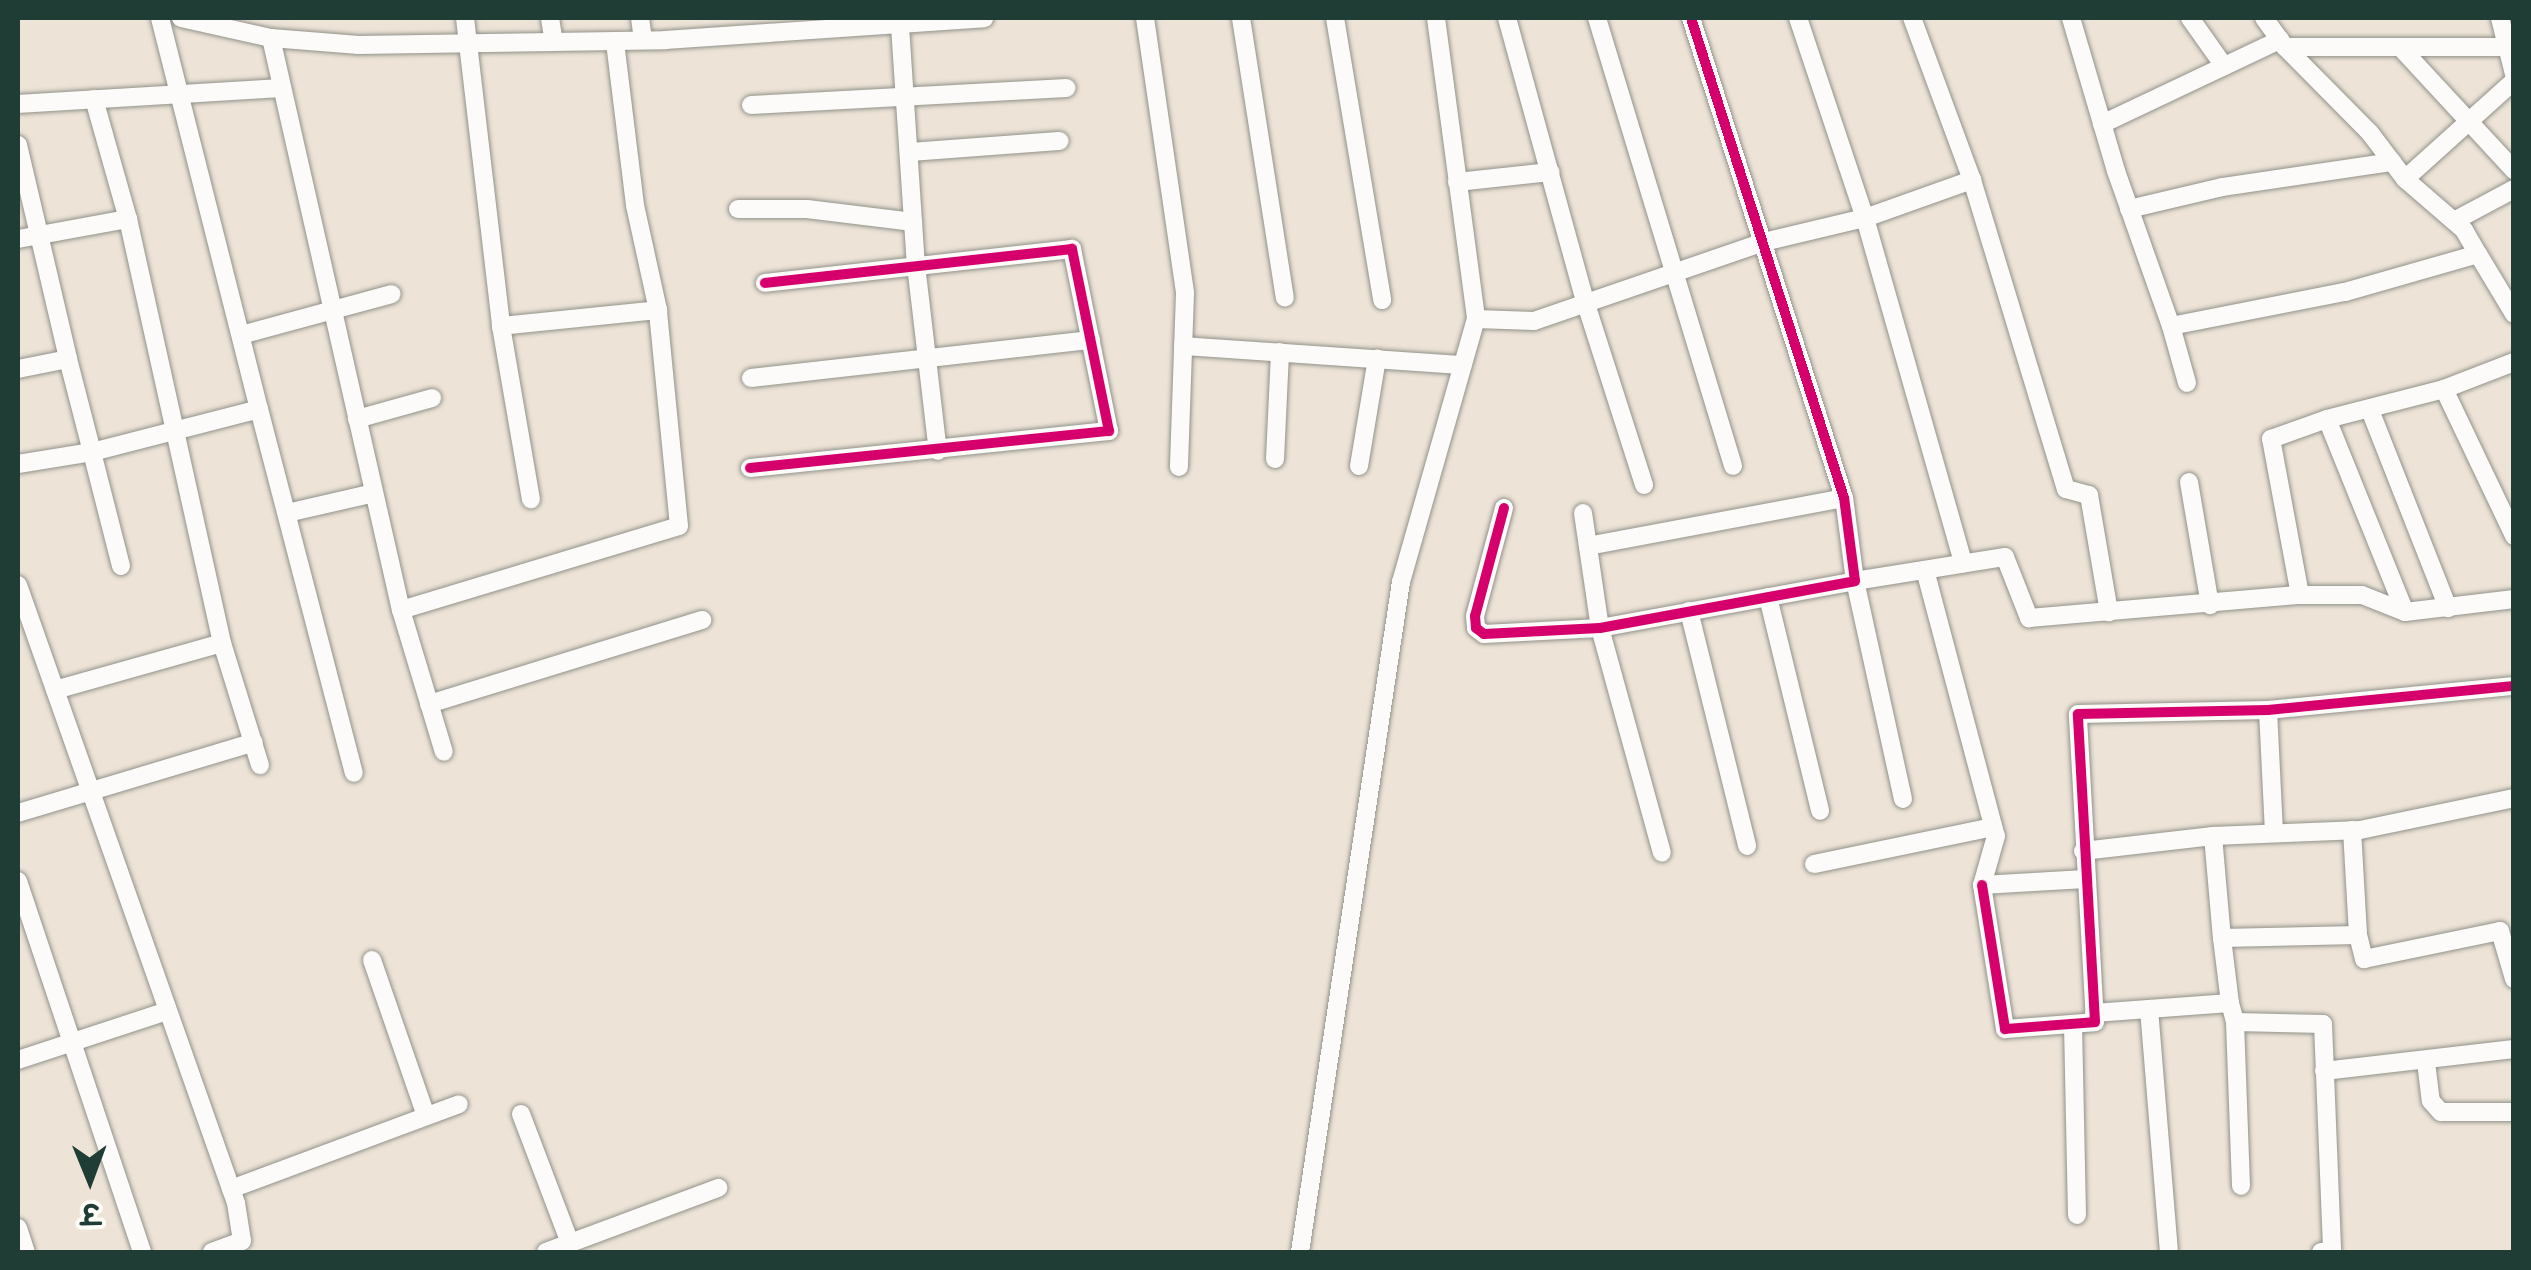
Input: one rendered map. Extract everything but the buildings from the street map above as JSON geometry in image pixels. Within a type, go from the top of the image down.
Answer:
[{"type":"street","points":[[160,18],[354,774]]},
{"type":"street","points":[[181,18],[235,24],[270,38],[359,45],[644,40],[739,26],[900,26],[984,18]]},
{"type":"street","points":[[465,18],[502,326],[531,499]]},
{"type":"street","points":[[550,18],[554,42]]},
{"type":"street","points":[[640,18],[644,40]]},
{"type":"street","points":[[1145,18],[1184,293],[1179,467]]},
{"type":"street","points":[[1241,18],[1285,298]]},
{"type":"street","points":[[1335,18],[1382,300]]},
{"type":"street","points":[[1300,1252],[1401,582],[1476,319],[1436,18]]},
{"type":"street","points":[[1507,18],[1586,304],[1644,485]]},
{"type":"street","points":[[1597,18],[1733,466]]},
{"type":"street","points":[[1691,18],[1844,498],[1854,581],[1904,799]]},
{"type":"street","points":[[1798,18],[1865,218],[1963,563]]},
{"type":"street","points":[[1912,18],[1972,180],[2066,489],[2088,495],[2109,612]]},
{"type":"street","points":[[2072,18],[2129,210],[2187,383]]},
{"type":"street","points":[[2190,18],[2224,66]]},
{"type":"street","points":[[2264,18],[2370,133],[2404,180],[2454,221],[2505,283],[2514,314]]},
{"type":"street","points":[[2500,18],[2504,47],[2514,74]]},
{"type":"street","points":[[900,26],[916,266],[938,451]]},
{"type":"street","points":[[270,38],[402,610],[444,752]]},
{"type":"street","points":[[402,610],[679,526],[658,310],[635,205],[616,41]]},
{"type":"street","points":[[2102,124],[2224,66],[2283,43],[2504,47]]},
{"type":"street","points":[[2400,47],[2514,170]]},
{"type":"street","points":[[2404,180],[2514,82]]},
{"type":"street","points":[[18,104],[281,88]]},
{"type":"street","points":[[751,105],[1067,88]]},
{"type":"street","points":[[94,100],[128,219],[222,643],[260,765]]},
{"type":"street","points":[[909,152],[1060,141]]},
{"type":"street","points":[[18,146],[120,566]]},
{"type":"street","points":[[2129,210],[2222,187],[2392,162]]},
{"type":"street","points":[[1457,182],[1550,172]]},
{"type":"street","points":[[1476,319],[1534,322],[1764,242],[1865,218],[1972,180]]},
{"type":"street","points":[[2454,221],[2514,189]]},
{"type":"street","points":[[738,209],[806,209],[913,222]]},
{"type":"street","points":[[18,239],[128,219]]},
{"type":"street","points":[[750,468],[1109,431],[1072,249],[766,283]]},
{"type":"street","points":[[2171,326],[2345,292],[2478,254]]},
{"type":"street","points":[[240,334],[392,294]]},
{"type":"street","points":[[502,326],[658,310]]},
{"type":"street","points":[[752,378],[1091,340]]},
{"type":"street","points":[[1183,346],[1462,365]]},
{"type":"street","points":[[1275,459],[1280,352]]},
{"type":"street","points":[[18,370],[68,359]]},
{"type":"street","points":[[1359,466],[1377,359]]},
{"type":"street","points":[[2300,595],[2270,439],[2327,419],[2444,388],[2514,362]]},
{"type":"street","points":[[2444,388],[2514,536]]},
{"type":"street","points":[[357,419],[432,398]]},
{"type":"street","points":[[18,464],[92,452],[259,409]]},
{"type":"street","points":[[2370,410],[2448,608]]},
{"type":"street","points":[[2327,419],[2405,612]]},
{"type":"street","points":[[2189,482],[2210,605]]},
{"type":"street","points":[[287,513],[374,492]]},
{"type":"street","points":[[1588,546],[1844,498]]},
{"type":"street","points":[[1504,508],[1476,628],[1495,636],[1600,628],[2005,557],[2028,618],[2300,595],[2362,595],[2405,612],[2514,599]]},
{"type":"street","points":[[1582,513],[1600,628],[1662,853]]},
{"type":"street","points":[[1925,570],[1996,836],[1982,885],[2006,1028],[2095,1022],[2078,714],[2268,710],[2514,686]]},
{"type":"street","points":[[18,585],[231,1189],[244,1247],[212,1252]]},
{"type":"street","points":[[1768,597],[1820,811]]},
{"type":"street","points":[[1688,612],[1747,846]]},
{"type":"street","points":[[429,704],[702,620]]},
{"type":"street","points":[[56,690],[222,643]]},
{"type":"street","points":[[2268,710],[2274,834]]},
{"type":"street","points":[[18,813],[254,742]]},
{"type":"street","points":[[2083,851],[2214,836],[2352,830],[2460,813],[2514,798]]},
{"type":"street","points":[[1814,864],[1993,827]]},
{"type":"street","points":[[2352,830],[2358,935],[2364,959],[2506,928],[2514,979]]},
{"type":"street","points":[[2214,836],[2222,938],[2235,1022],[2241,1186]]},
{"type":"street","points":[[1982,885],[2085,879]]},
{"type":"street","points":[[18,881],[142,1252]]},
{"type":"street","points":[[2222,938],[2358,935]]},
{"type":"street","points":[[372,960],[426,1116]]},
{"type":"street","points":[[2094,1013],[2230,1003]]},
{"type":"street","points":[[2150,1009],[2169,1252]]},
{"type":"street","points":[[18,1060],[167,1011]]},
{"type":"street","points":[[2235,1022],[2323,1024],[2332,1250],[2322,1252]]},
{"type":"street","points":[[2073,1024],[2077,1215]]},
{"type":"street","points":[[2324,1071],[2514,1050]]},
{"type":"street","points":[[2426,1062],[2431,1101],[2440,1112],[2514,1112]]},
{"type":"street","points":[[231,1189],[459,1104]]},
{"type":"street","points":[[521,1114],[570,1244]]},
{"type":"street","points":[[546,1252],[718,1188]]},
{"type":"street","points":[[18,1228],[26,1252]]},
{"type":"cycle path","points":[[1504,508],[1475,616],[1476,628],[1484,634],[1600,628],[1855,581],[1844,498],[1691,18]]},
{"type":"cycle path","points":[[750,468],[1109,431],[1072,249],[765,283]]},
{"type":"cycle path","points":[[1982,885],[2005,1029],[2095,1022],[2078,714],[2268,710],[2514,686]]}]
